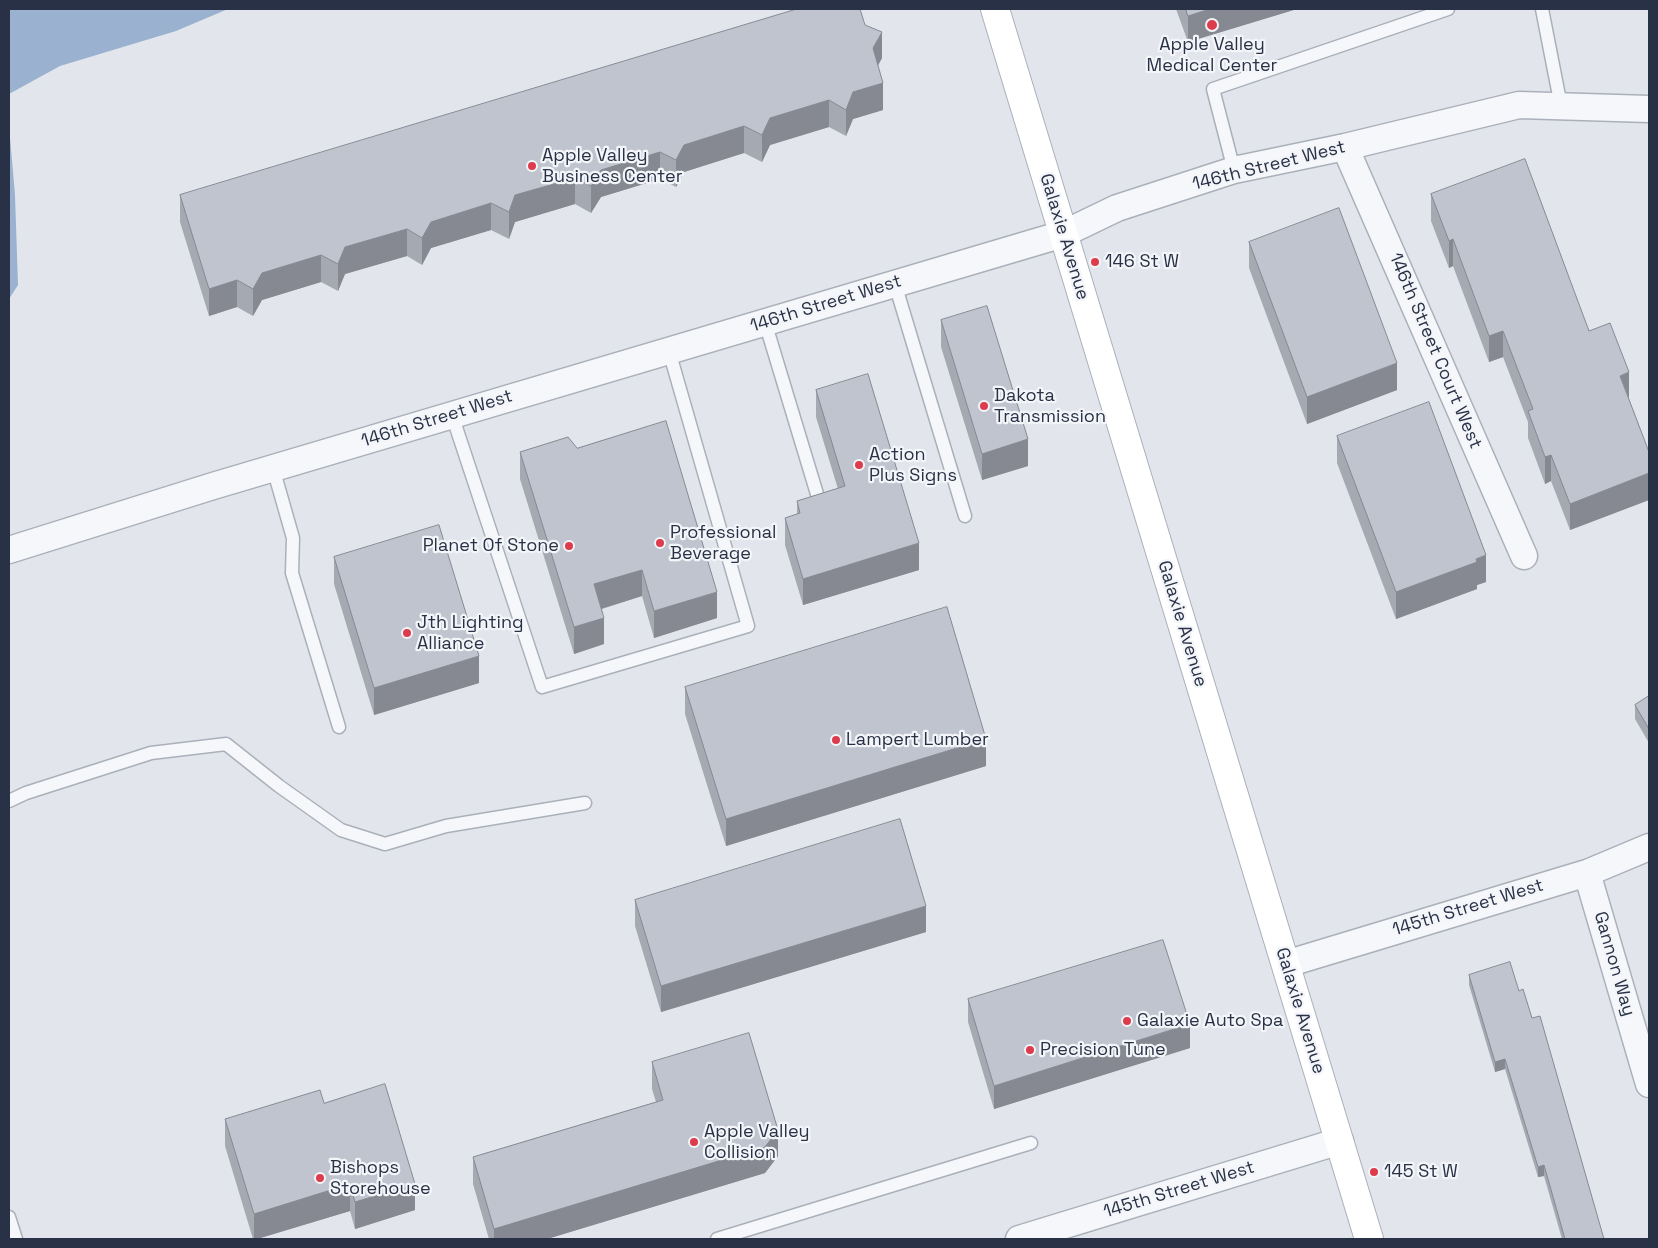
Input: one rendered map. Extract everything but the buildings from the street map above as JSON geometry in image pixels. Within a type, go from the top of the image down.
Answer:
[{"type":"street","name":"Galaxie Avenue","points":[[995,9],[1369,1239]]},
{"type":"street","name":"146th Street West","points":[[9,550],[273,468],[1063,234],[1117,208],[1234,170],[1346,146],[1519,105],[1649,109]]},
{"type":"street","name":"146th Street Court West","points":[[1346,146],[1524,556]]},
{"type":"street","name":"145th Street West","points":[[1286,964],[1587,873],[1649,848]]},
{"type":"street","name":"Gannon Way","points":[[1587,873],[1649,1084]]},
{"type":"street","name":"145th Street West","points":[[1019,1239],[1340,1141]]},
{"type":"lane","points":[[1234,170],[1213,88],[1448,9]]},
{"type":"lane","points":[[1542,9],[1561,106]]},
{"type":"lane","points":[[894,284],[965,516]]},
{"type":"lane","points":[[765,322],[817,494]]},
{"type":"lane","points":[[452,415],[542,687],[748,626],[669,351]]},
{"type":"lane","points":[[273,468],[293,538],[292,573],[339,727]]},
{"type":"lane","points":[[9,801],[26,793],[151,753],[226,744],[279,786],[341,830],[384,844],[446,826],[585,803]]},
{"type":"lane","points":[[716,1239],[1031,1143]]},
{"type":"lane","points":[[9,1217],[16,1239]]},
{"type":"water","points":[[9,9],[228,9],[176,31],[60,66],[9,94]]},
{"type":"water","points":[[9,126],[15,195],[18,285],[9,299]]},
{"type":"place","name":"Apple Valley Medical Center","points":[[1212,25]]},
{"type":"place","name":"Apple Valley Business Center","points":[[532,166]]},
{"type":"place","name":"146 St W","points":[[1095,262]]},
{"type":"place","name":"Dakota Transmission","points":[[984,406]]},
{"type":"place","name":"Action Plus Signs","points":[[859,465]]},
{"type":"place","name":"Professional Beverage","points":[[660,543]]},
{"type":"place","name":"Planet Of Stone","points":[[569,546]]},
{"type":"place","name":"Jth Lighting Alliance","points":[[407,633]]},
{"type":"place","name":"Lampert Lumber","points":[[836,740]]},
{"type":"place","name":"Galaxie Auto Spa","points":[[1127,1021]]},
{"type":"place","name":"Precision Tune","points":[[1030,1050]]},
{"type":"place","name":"Apple Valley Collision","points":[[694,1142]]},
{"type":"place","name":"145 St W","points":[[1374,1172]]},
{"type":"place","name":"Bishops Storehouse","points":[[320,1178]]}]
